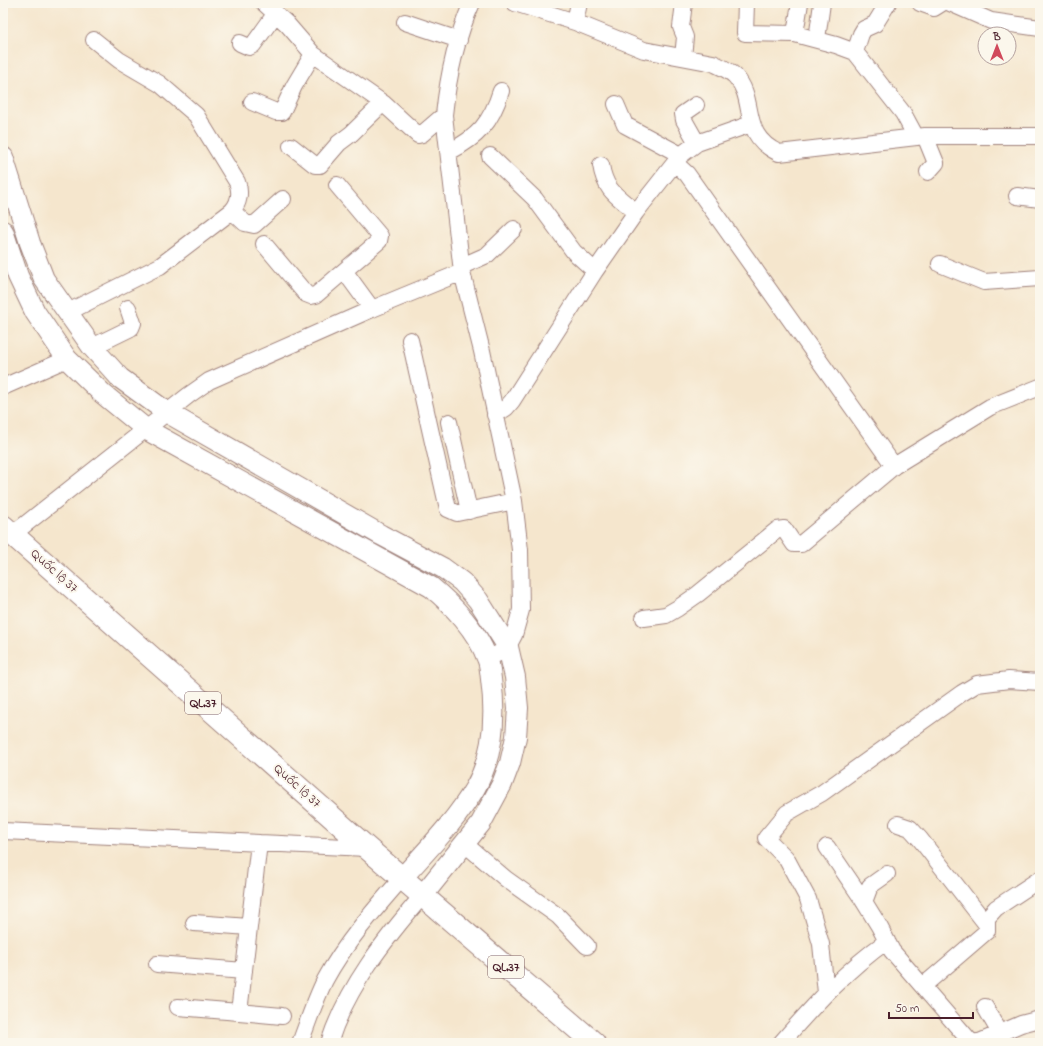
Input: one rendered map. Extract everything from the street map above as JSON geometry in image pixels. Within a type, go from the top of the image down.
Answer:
[{"type":"highway","name":"Quốc lộ 37","points":[[8,530],[367,848],[594,1043]]},
{"type":"main road","points":[[3,157],[30,243],[44,279],[66,314],[92,347],[120,378],[168,413],[381,535],[443,568],[462,582],[478,600],[497,654],[490,752],[483,771],[465,803],[438,838],[412,886]]},
{"type":"main road","points":[[3,231],[18,276],[35,312],[67,359],[103,394],[147,430],[431,587],[446,600],[473,632],[497,654],[515,677],[518,708],[516,737],[502,784],[481,823],[466,845],[412,886]]},
{"type":"street","points":[[472,3],[459,40],[446,90],[444,115],[462,269],[482,351],[514,501],[520,550],[521,610],[514,635],[497,654]]},
{"type":"street","points":[[514,3],[540,7],[644,50],[713,63],[731,72],[736,77],[746,98],[751,124],[757,135],[769,148],[779,152],[920,137],[1040,136]]},
{"type":"street","points":[[575,22],[579,3]]},
{"type":"street","points":[[682,58],[685,37],[681,27],[684,3]]},
{"type":"street","points":[[746,3],[745,32],[795,34],[817,39],[855,52],[903,113],[936,163],[928,172]]},
{"type":"street","points":[[795,34],[800,3]]},
{"type":"street","points":[[817,39],[822,3]]},
{"type":"street","points":[[855,52],[864,29],[875,24],[888,3]]},
{"type":"street","points":[[920,3],[934,8],[942,3]]},
{"type":"street","points":[[950,3],[991,21],[1040,28]]},
{"type":"street","points":[[240,43],[249,47],[253,45],[270,8],[313,54],[383,103],[418,135],[422,134],[444,115]]},
{"type":"street","points":[[405,22],[459,40]]},
{"type":"street","points":[[66,314],[160,266],[232,211],[236,206],[239,188],[196,115],[160,84],[119,60],[94,40]]},
{"type":"street","points":[[252,102],[276,112],[282,112],[294,86],[313,54]]},
{"type":"street","points":[[449,152],[469,141],[476,135],[496,109],[501,91]]},
{"type":"street","points":[[291,146],[314,165],[320,165],[339,143],[351,134],[383,103]]},
{"type":"street","points":[[616,104],[625,125],[678,159],[687,174],[894,466]]},
{"type":"street","points":[[696,105],[683,114],[684,120],[697,143]]},
{"type":"street","points":[[495,415],[506,408],[512,401],[595,271],[636,212],[678,159],[697,143],[751,124]]},
{"type":"street","points":[[490,156],[535,199],[574,252],[595,271]]},
{"type":"street","points":[[601,165],[603,177],[609,189],[636,212]]},
{"type":"street","points":[[264,244],[306,294],[311,296],[316,295],[345,272],[379,241],[380,236],[337,186]]},
{"type":"street","points":[[1017,196],[1040,199]]},
{"type":"street","points":[[232,211],[245,223],[254,225],[283,198]]},
{"type":"street","points":[[8,530],[147,430],[209,382],[462,269],[487,255],[514,229]]},
{"type":"street","points":[[940,264],[984,282],[1040,278]]},
{"type":"street","points":[[345,272],[372,309]]},
{"type":"street","points":[[92,347],[131,328],[133,323],[128,308]]},
{"type":"street","points":[[410,340],[448,509],[452,512],[469,511],[514,501]]},
{"type":"street","points":[[3,387],[67,359]]},
{"type":"street","points":[[644,618],[666,615],[678,608],[698,594],[779,529],[786,531],[794,544],[801,544],[894,466],[990,407],[1040,387]]},
{"type":"street","points":[[449,422],[469,511]]},
{"type":"street","points":[[826,993],[821,944],[808,900],[786,858],[766,838],[787,813],[822,792],[977,684],[1009,680],[1040,682]]},
{"type":"street","points":[[898,824],[910,828],[920,838],[987,925]]},
{"type":"street","points":[[3,831],[367,848]]},
{"type":"street","points":[[239,1012],[259,843]]},
{"type":"street","points":[[466,845],[506,879],[558,916],[587,946]]},
{"type":"street","points":[[827,847],[864,902],[892,951],[973,1043],[1040,1019]]},
{"type":"street","points":[[864,902],[870,886],[887,874]]},
{"type":"street","points":[[923,986],[987,931],[987,918],[996,908],[1040,879]]},
{"type":"street","points":[[300,1043],[318,995],[338,958],[375,909],[412,886]]},
{"type":"street","points":[[329,1043],[343,1009],[370,962],[402,920],[412,886]]},
{"type":"street","points":[[194,923],[249,927]]},
{"type":"street","points":[[781,1043],[826,993],[867,955],[887,941]]},
{"type":"street","points":[[157,964],[244,971]]},
{"type":"street","points":[[178,1007],[282,1016]]},
{"type":"street","points":[[985,1007],[1000,1033]]}]
